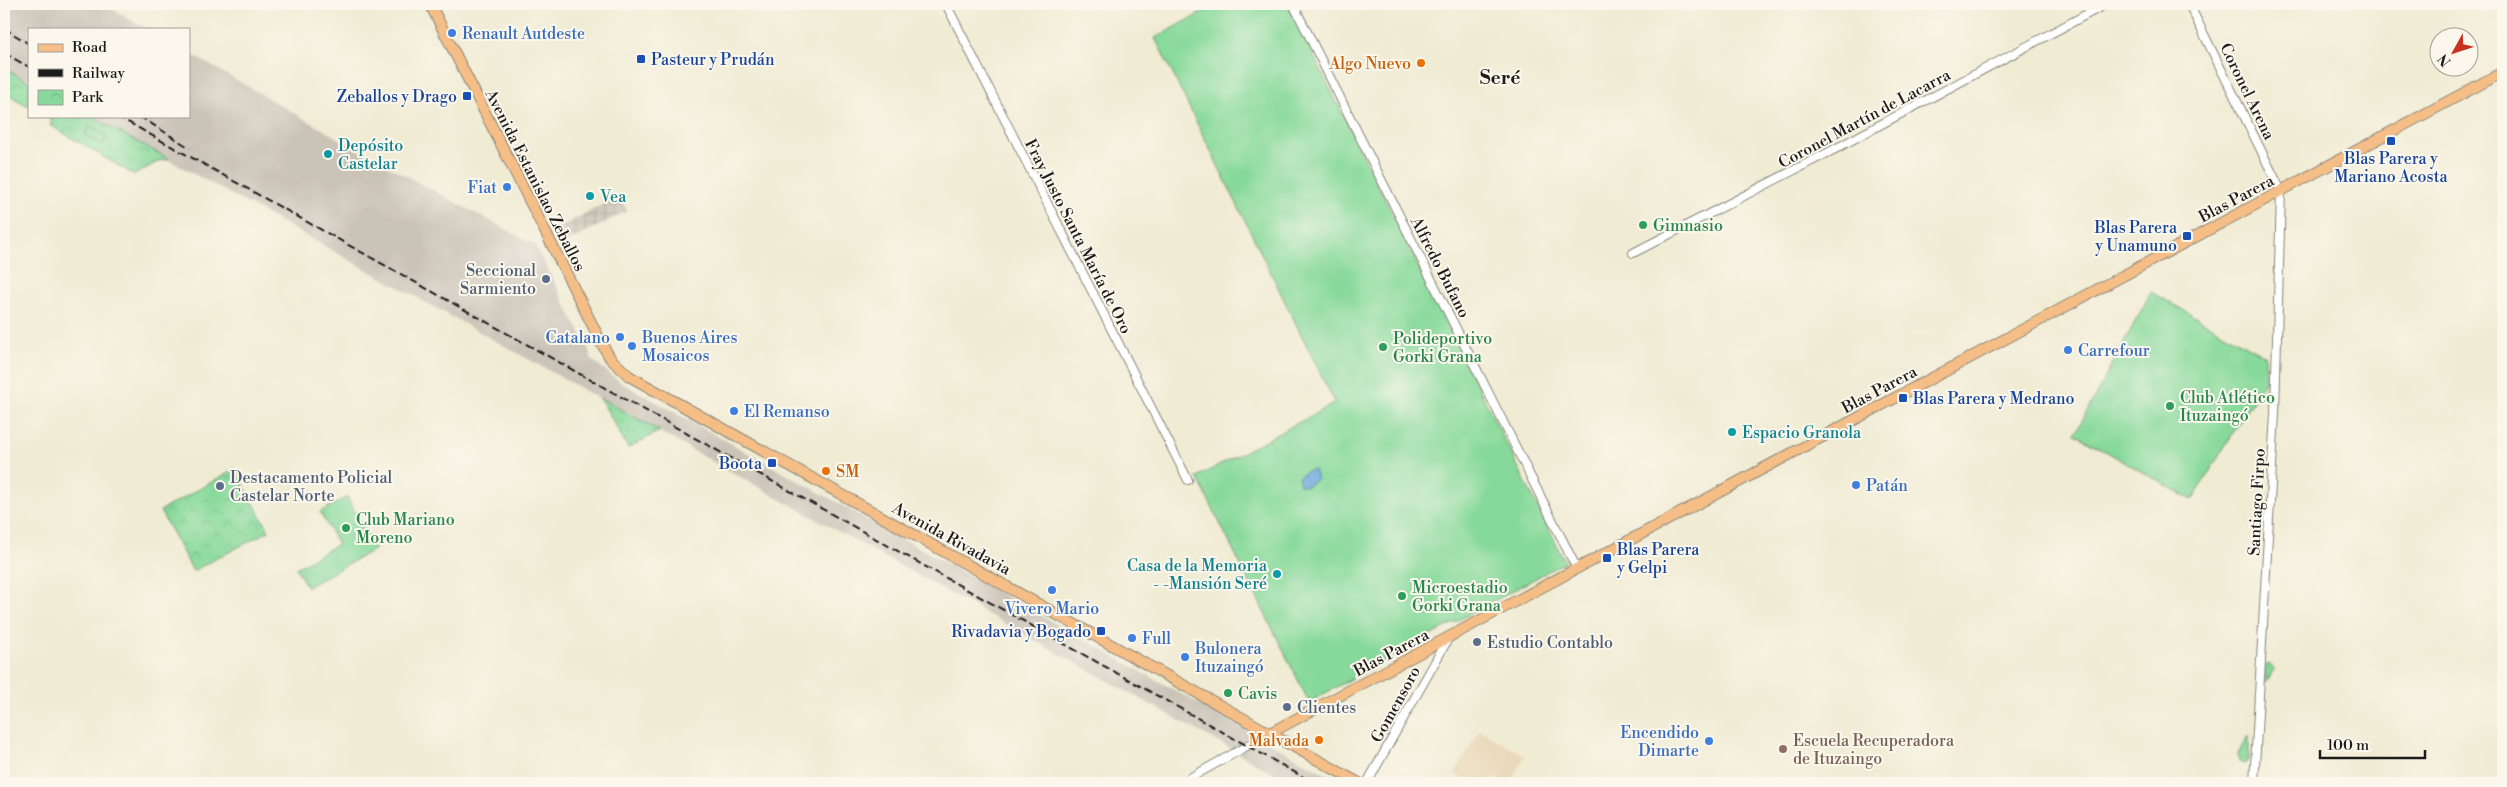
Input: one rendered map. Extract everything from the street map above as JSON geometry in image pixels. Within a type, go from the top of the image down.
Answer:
[{"type":"main road","name":"Avenida Estanislao Zeballos","points":[[430,4],[602,344],[619,368]]},
{"type":"main road","name":"Blas Parera","points":[[1270,733],[2503,72]]},
{"type":"main road","name":"Avenida Rivadavia","points":[[619,368],[629,376],[1358,783]]},
{"type":"street","name":"Fray Justo Santa María de Oro","points":[[946,4],[1188,480]]},
{"type":"street","name":"Alfredo Bufano","points":[[1293,4],[1577,569]]},
{"type":"street","name":"Coronel Martín de Lacarra","points":[[1633,253],[1827,154],[2106,4]]},
{"type":"street","name":"Coronel Arena","points":[[2190,4],[2281,191]]},
{"type":"street","name":"Santiago Firpo","points":[[2254,783],[2275,413],[2281,191]]},
{"type":"street","name":"Gomensoro","points":[[1368,783],[1448,639]]},
{"type":"street","points":[[1181,783],[1270,733]]},
{"type":"street","points":[[4,778],[7,783]]},
{"type":"shaded area","points":[[4,4],[103,4],[145,28],[28,28],[28,81],[4,68]]},
{"type":"shaded area","points":[[190,54],[371,157],[535,245],[589,350],[592,360],[622,383],[1342,783],[1292,783],[94,118],[190,118]]},
{"type":"shaded area","points":[[619,196],[627,211],[563,244],[556,229]]},
{"type":"shaded area","points":[[1479,730],[1525,756],[1510,783],[1502,783],[1492,777],[1488,783],[1459,783],[1462,778],[1455,774]]},
{"type":"green space","name":"Polideportivo Gorki Grana","points":[[1218,4],[1288,4],[1565,562],[1309,702],[1197,477],[1335,403],[1155,38]]},
{"type":"green space","points":[[4,68],[28,81],[28,106],[11,96],[5,84]]},
{"type":"green space","points":[[49,118],[94,118],[169,159],[159,161],[134,175],[50,125],[52,120]]},
{"type":"green space","points":[[90,126],[106,136],[102,145],[85,135]]},
{"type":"green space","name":"Club Atlético Ituzaingó","points":[[2151,292],[2265,356],[2266,379],[2192,500],[2075,434]]},
{"type":"green space","points":[[600,398],[660,431],[628,448]]},
{"type":"green space","points":[[235,469],[269,531],[193,571],[160,511]]},
{"type":"green space","name":"Club Mariano Moreno","points":[[347,497],[375,549],[307,587],[296,568],[338,544],[320,512]]},
{"type":"green space","points":[[2268,664],[2274,669],[2267,681],[2265,681],[2265,665]]},
{"type":"green space","points":[[2249,735],[2249,760],[2244,764],[2239,762],[2238,754]]},
{"type":"water","points":[[1314,470],[1317,479],[1307,486],[1300,485],[1298,477],[1307,471]]},
{"type":"railway","points":[[4,28],[28,43]]},
{"type":"railway","points":[[4,53],[28,66]]},
{"type":"railway","points":[[121,118],[1314,783]]},
{"type":"railway","points":[[142,118],[190,148]]},
{"type":"place","name":"Renault Autdeste","points":[[452,33]]},
{"type":"place","name":"Pasteur y Prudán","points":[[641,59]]},
{"type":"place","name":"Algo Nuevo","points":[[1421,63]]},
{"type":"place","name":"Zeballos y Drago","points":[[467,96]]},
{"type":"place","name":"Blas Parera y Mariano Acosta","points":[[2391,141]]},
{"type":"place","name":"Depósito Castelar","points":[[328,154]]},
{"type":"place","name":"Fiat","points":[[507,187]]},
{"type":"place","name":"Vea","points":[[590,196]]},
{"type":"place","name":"Gimnasio","points":[[1643,225]]},
{"type":"place","name":"Blas Parera y Unamuno","points":[[2187,236]]},
{"type":"place","name":"Seccional Sarmiento","points":[[546,279]]},
{"type":"place","name":"Catalano","points":[[620,337]]},
{"type":"place","name":"Buenos Aires Mosaicos","points":[[632,346]]},
{"type":"place","name":"Polideportivo Gorki Grana","points":[[1383,347]]},
{"type":"place","name":"Carrefour","points":[[2068,350]]},
{"type":"place","name":"Blas Parera y Medrano","points":[[1903,398]]},
{"type":"place","name":"Club Atlético Ituzaingó","points":[[2170,406]]},
{"type":"place","name":"El Remanso","points":[[734,411]]},
{"type":"place","name":"Espacio Granola","points":[[1732,432]]},
{"type":"place","name":"Boota","points":[[772,463]]},
{"type":"place","name":"SM","points":[[826,471]]},
{"type":"place","name":"Patán","points":[[1856,485]]},
{"type":"place","name":"Destacamento Policial Castelar Norte","points":[[220,486]]},
{"type":"place","name":"Club Mariano Moreno","points":[[346,528]]},
{"type":"place","name":"Blas Parera y Gelpi","points":[[1607,558]]},
{"type":"place","name":"Casa de la Memoria - -Mansión Seré","points":[[1277,574]]},
{"type":"place","name":"Vivero Mario","points":[[1052,590]]},
{"type":"place","name":"Microestadio Gorki Grana","points":[[1402,596]]},
{"type":"place","name":"Rivadavia y Bogado","points":[[1101,631]]},
{"type":"place","name":"Full","points":[[1132,638]]},
{"type":"place","name":"Estudio Contablo","points":[[1477,642]]},
{"type":"place","name":"Bulonera Ituzaingó","points":[[1185,657]]},
{"type":"place","name":"Cavis","points":[[1228,693]]},
{"type":"place","name":"Clientes","points":[[1287,707]]},
{"type":"place","name":"Malvada","points":[[1319,740]]},
{"type":"place","name":"Encendido Dimarte","points":[[1709,741]]},
{"type":"place","name":"Escuela Recuperadora de Ituzaingo","points":[[1783,749]]},
{"type":"district","name":"Seré","points":[[1500,77]]}]
